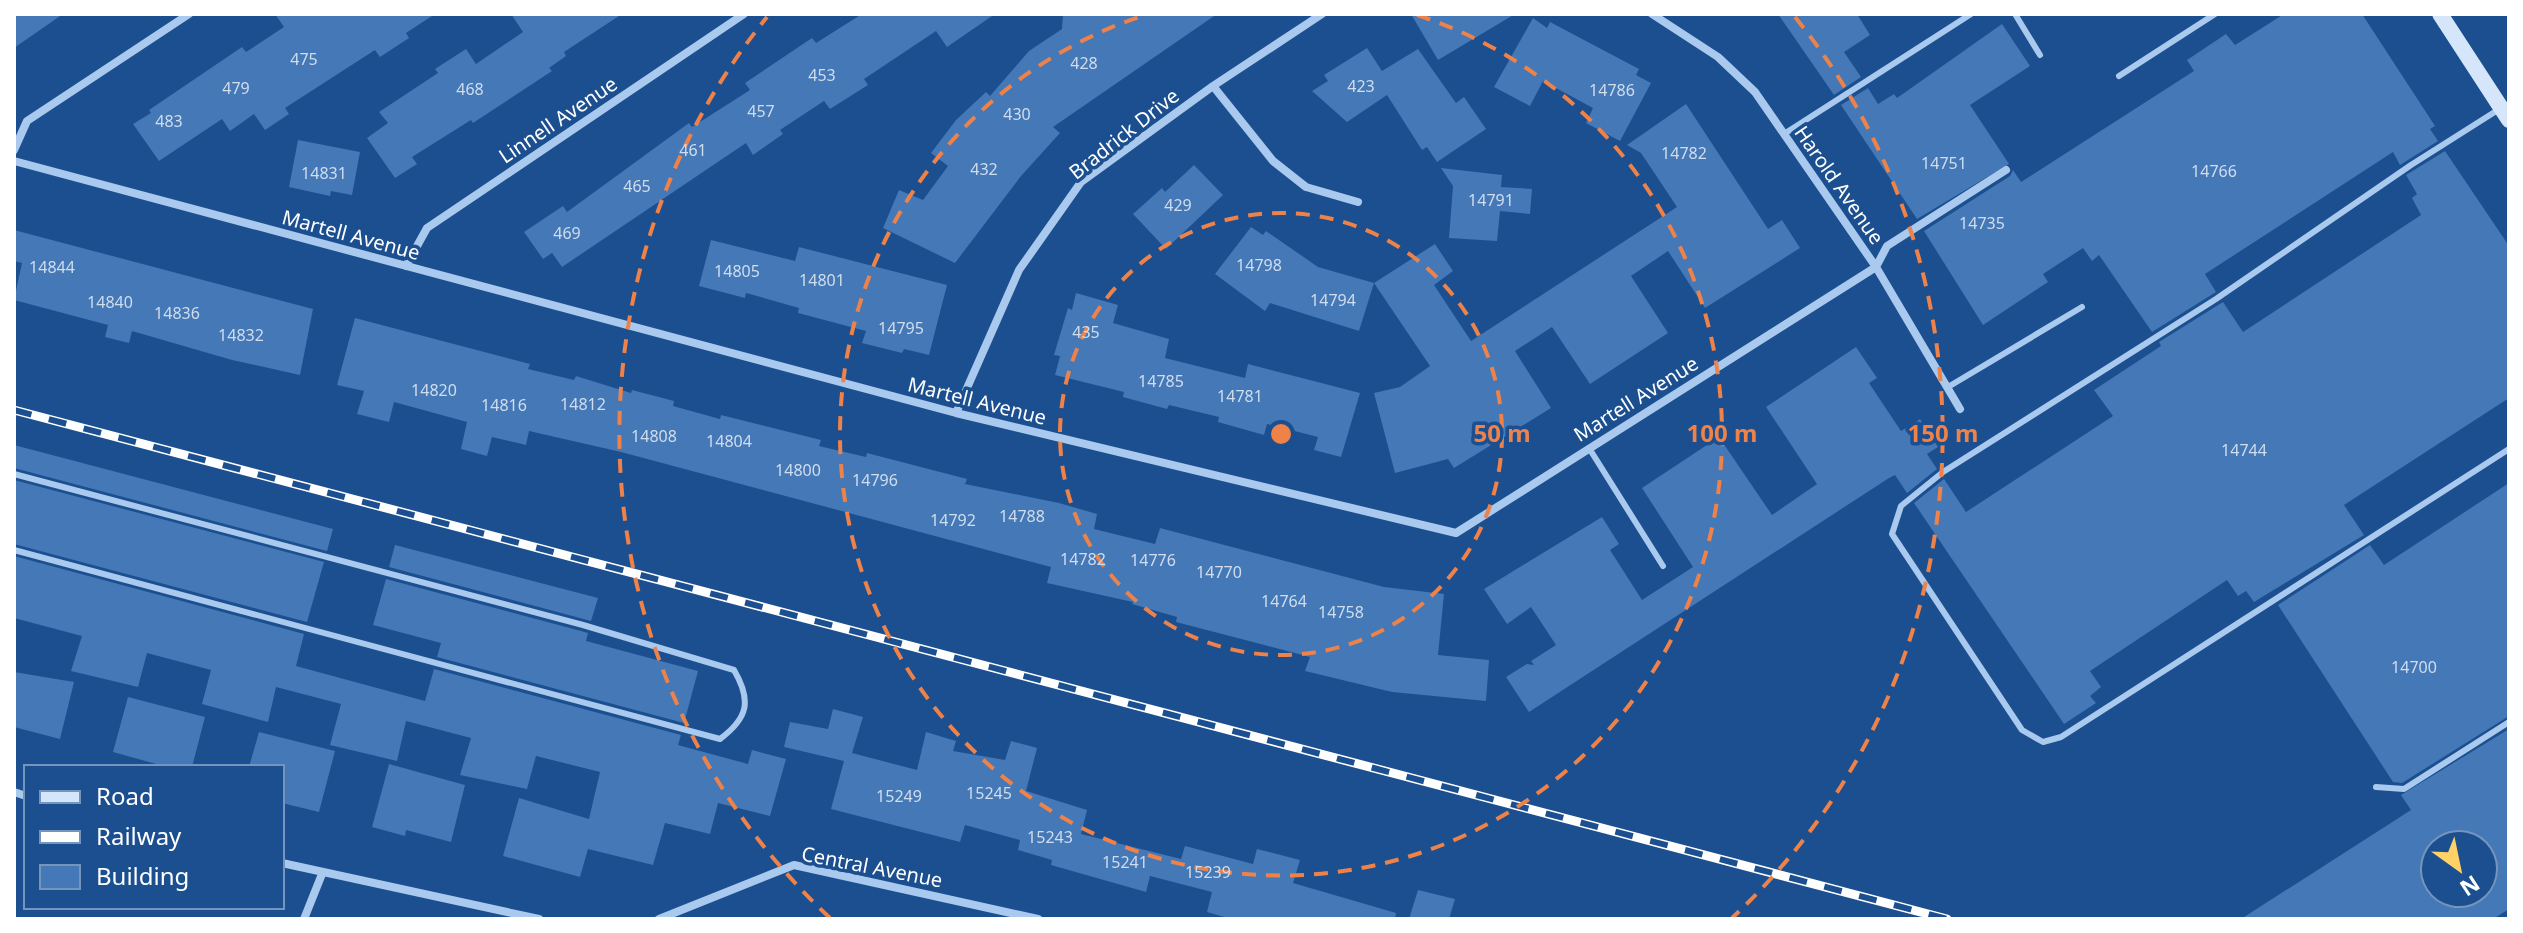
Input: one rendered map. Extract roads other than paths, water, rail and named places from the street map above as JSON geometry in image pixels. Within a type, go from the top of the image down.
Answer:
[{"type":"main road","points":[[2440,14],[2505,114]]},
{"type":"street","points":[[14,150],[27,121],[189,14]]},
{"type":"street","name":"Linnell Avenue","points":[[406,266],[427,228],[744,14]]},
{"type":"street","name":"Bradrick Drive","points":[[956,413],[1019,270],[1081,182],[1213,86],[1322,14]]},
{"type":"street","name":"Harold Avenue","points":[[1652,14],[1718,57],[1755,92],[1876,267],[1960,409]]},
{"type":"street","points":[[1213,86],[1273,161],[1306,187],[1358,202]]},
{"type":"street","name":"Martell Avenue","points":[[14,161],[956,413],[1456,533],[1876,267],[1887,246],[2006,170]]},
{"type":"street","points":[[284,864],[539,919]]},
{"type":"street","name":"Central Avenue","points":[[659,919],[794,865],[1038,919]]},
{"type":"street","points":[[304,919],[322,874]]},
{"type":"lane","points":[[1784,134],[1971,14]]},
{"type":"lane","points":[[2015,14],[2040,55]]},
{"type":"lane","points":[[2119,76],[2215,14]]},
{"type":"lane","points":[[2505,114],[2411,165],[2216,299],[1943,472],[1901,506],[1892,534],[2022,730],[2043,742],[2061,737],[2509,449]]},
{"type":"lane","points":[[1948,387],[2082,307]]},
{"type":"lane","points":[[1589,448],[1663,566]]},
{"type":"lane","points":[[14,474],[583,625],[734,670],[744,688],[745,709],[737,727],[720,739],[14,550]]},
{"type":"lane","points":[[2376,787],[2404,789],[2509,722]]},
{"type":"railway","points":[[14,410],[1947,919]]}]
